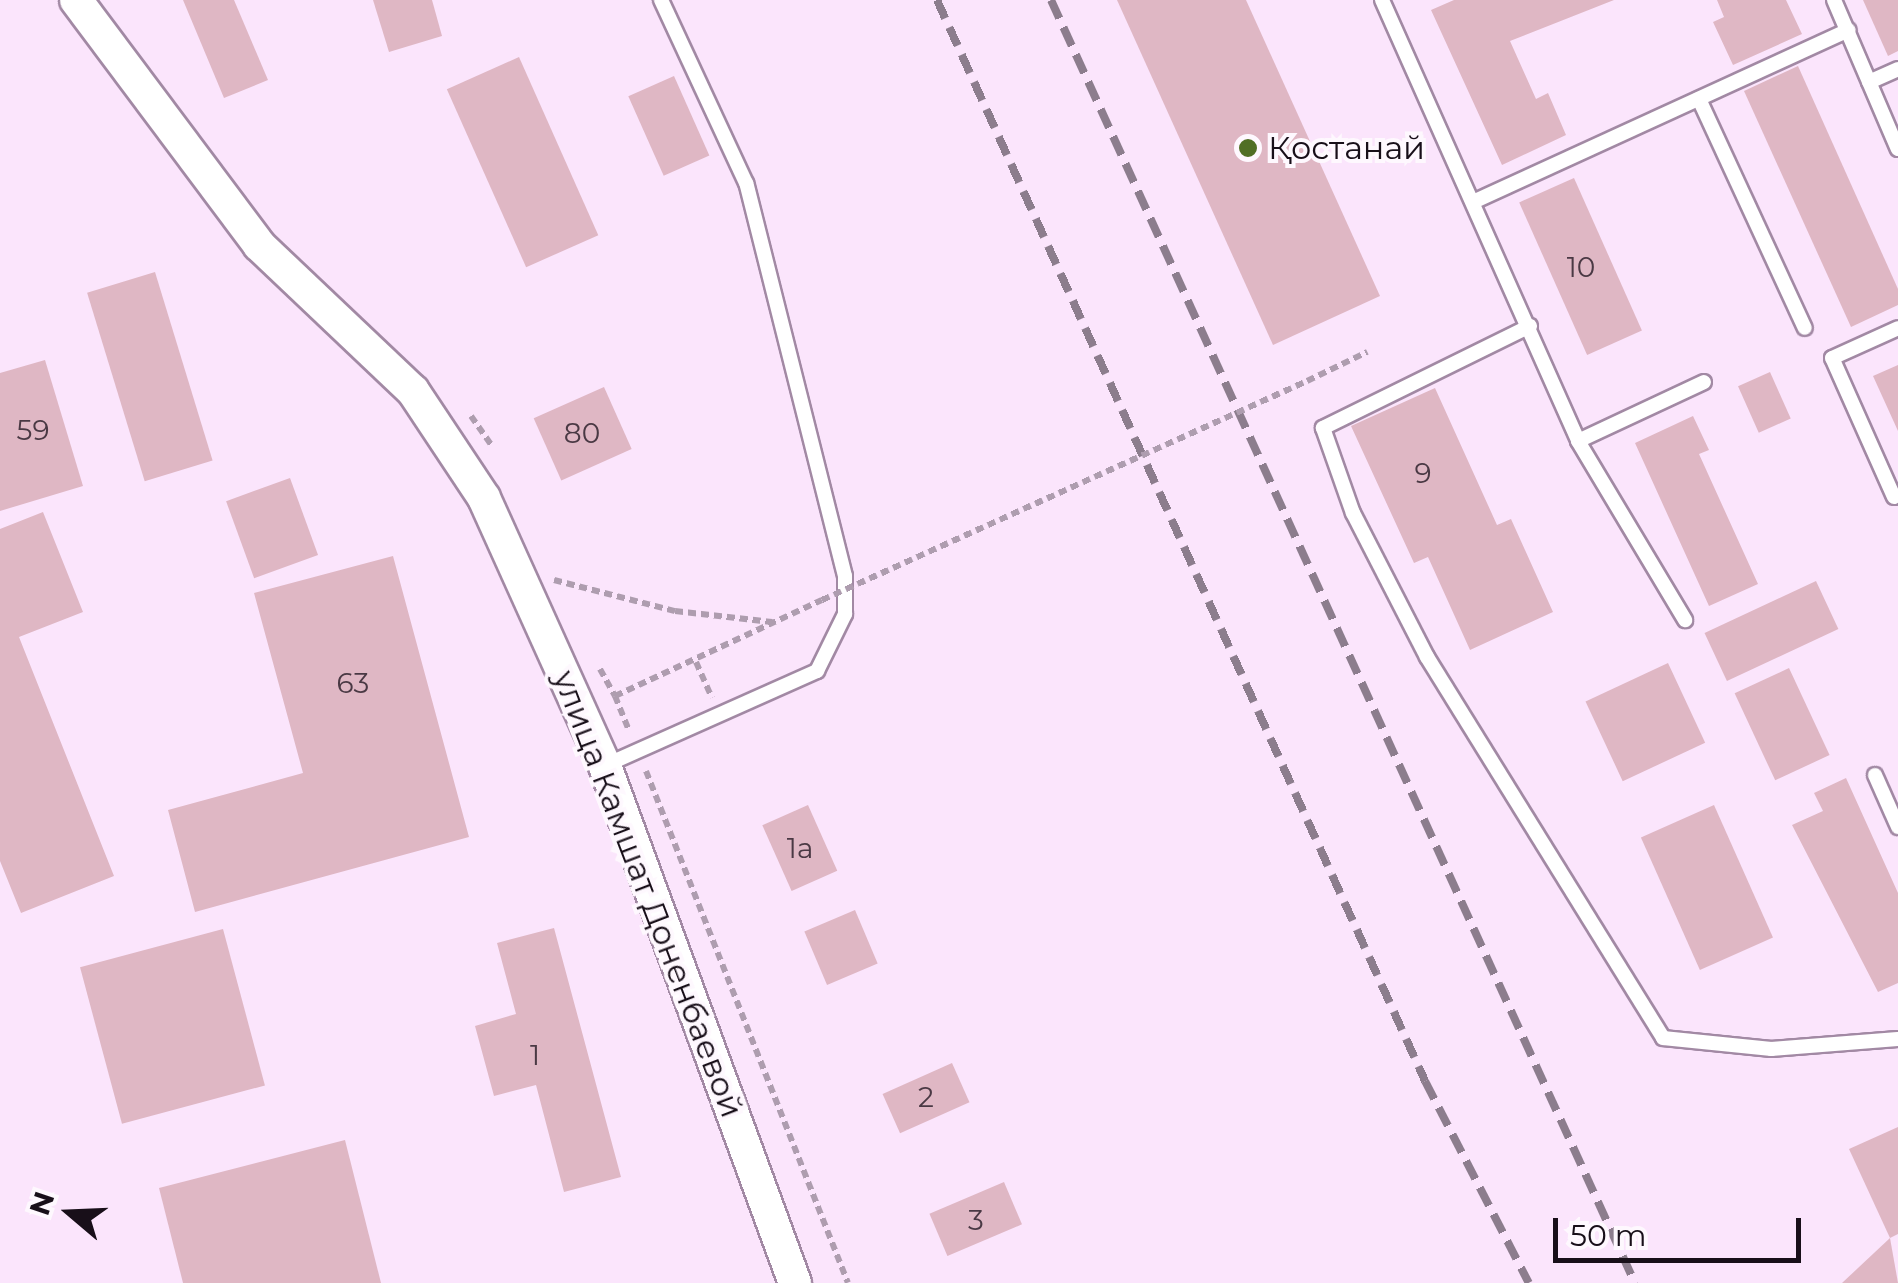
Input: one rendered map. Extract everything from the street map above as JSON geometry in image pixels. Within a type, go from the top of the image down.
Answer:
[{"type":"street","name":"улица Камшат Доненбаевой","points":[[76,0],[259,245],[413,391],[484,498],[605,766],[795,1283]]},
{"type":"lane","points":[[605,766],[817,671],[845,614],[844,576],[746,183],[661,0]]},
{"type":"lane","points":[[1382,0],[1578,441],[1684,620]]},
{"type":"lane","points":[[1834,0],[1898,149]]},
{"type":"lane","points":[[1473,202],[1848,30]]},
{"type":"lane","points":[[1869,82],[1898,69]]},
{"type":"lane","points":[[1699,98],[1806,328]]},
{"type":"lane","points":[[1530,326],[1323,428],[1353,513],[1428,657],[1663,1038],[1771,1048],[1898,1039]]},
{"type":"lane","points":[[1894,498],[1832,358],[1898,328]]},
{"type":"lane","points":[[1578,441],[1704,382]]},
{"type":"lane","points":[[1874,775],[1898,827]]},
{"type":"path","points":[[614,696],[1368,352]]},
{"type":"path","points":[[458,401],[500,463]]},
{"type":"path","points":[[545,563],[561,596]]},
{"type":"path","points":[[552,580],[675,610],[773,622]]},
{"type":"path","points":[[597,662],[638,752],[848,1283]]},
{"type":"building","points":[[183,0],[234,0],[268,80],[224,98]]},
{"type":"building","points":[[373,0],[432,0],[442,36],[389,52]]},
{"type":"building","name":"Қостанай","points":[[1117,0],[1246,0],[1380,296],[1273,345]]},
{"type":"building","points":[[1454,0],[1614,0],[1510,41],[1536,99],[1548,93],[1566,135],[1502,165],[1431,10]]},
{"type":"building","points":[[1717,0],[1786,0],[1802,34],[1733,65],[1713,22],[1724,17]]},
{"type":"building","points":[[1863,0],[1898,0],[1898,51],[1888,56]]},
{"type":"building","points":[[519,57],[598,235],[526,267],[447,89]]},
{"type":"building","points":[[1798,66],[1898,289],[1898,305],[1851,327],[1744,91]]},
{"type":"building","points":[[674,76],[709,155],[664,176],[628,96]]},
{"type":"building","points":[[1574,178],[1642,331],[1587,355],[1519,202]]},
{"type":"building","points":[[155,272],[213,460],[145,481],[87,293]]},
{"type":"building","points":[[45,360],[83,486],[0,511],[0,373]]},
{"type":"building","points":[[1898,365],[1898,431],[1873,376]]},
{"type":"building","points":[[1770,372],[1791,419],[1759,433],[1738,386]]},
{"type":"building","points":[[604,387],[632,449],[561,480],[534,418]]},
{"type":"building","points":[[1435,388],[1497,525],[1511,519],[1553,612],[1470,650],[1428,557],[1414,563],[1351,426]]},
{"type":"building","points":[[1693,416],[1709,450],[1699,454],[1758,584],[1709,606],[1635,443]]},
{"type":"building","points":[[290,478],[318,555],[254,578],[226,501]]},
{"type":"building","points":[[43,512],[83,612],[19,637],[114,876],[21,913],[0,861],[0,529]]},
{"type":"building","points":[[393,556],[469,837],[195,912],[168,810],[303,773],[254,593]]},
{"type":"building","points":[[1816,581],[1838,629],[1727,681],[1705,633]]},
{"type":"building","points":[[1668,663],[1705,743],[1623,781],[1586,701]]},
{"type":"building","points":[[1789,668],[1830,755],[1775,780],[1735,693]]},
{"type":"building","points":[[1846,778],[1898,893],[1898,983],[1878,992],[1792,825],[1823,811],[1814,793]]},
{"type":"building","points":[[808,805],[837,871],[792,891],[762,825]]},
{"type":"building","points":[[1714,805],[1773,937],[1700,970],[1641,838]]},
{"type":"building","points":[[855,910],[878,963],[827,985],[804,931]]},
{"type":"building","points":[[554,928],[621,1177],[564,1192],[536,1085],[494,1096],[475,1026],[516,1014],[497,943]]},
{"type":"building","points":[[223,929],[265,1085],[122,1124],[80,967]]},
{"type":"building","points":[[952,1063],[969,1102],[900,1133],[883,1094]]},
{"type":"building","points":[[1898,1127],[1898,1234],[1890,1238],[1849,1149]]},
{"type":"building","points":[[345,1140],[381,1283],[183,1283],[159,1188]]},
{"type":"building","points":[[1004,1182],[1022,1224],[947,1256],[929,1214]]},
{"type":"building","points":[[1890,1238],[1898,1283],[1842,1283]]},
{"type":"railway","points":[[937,0],[1425,1081],[1529,1283]]},
{"type":"railway","points":[[1051,0],[1635,1283]]},
{"type":"place","name":"Қостанай","points":[[1248,148]]}]
